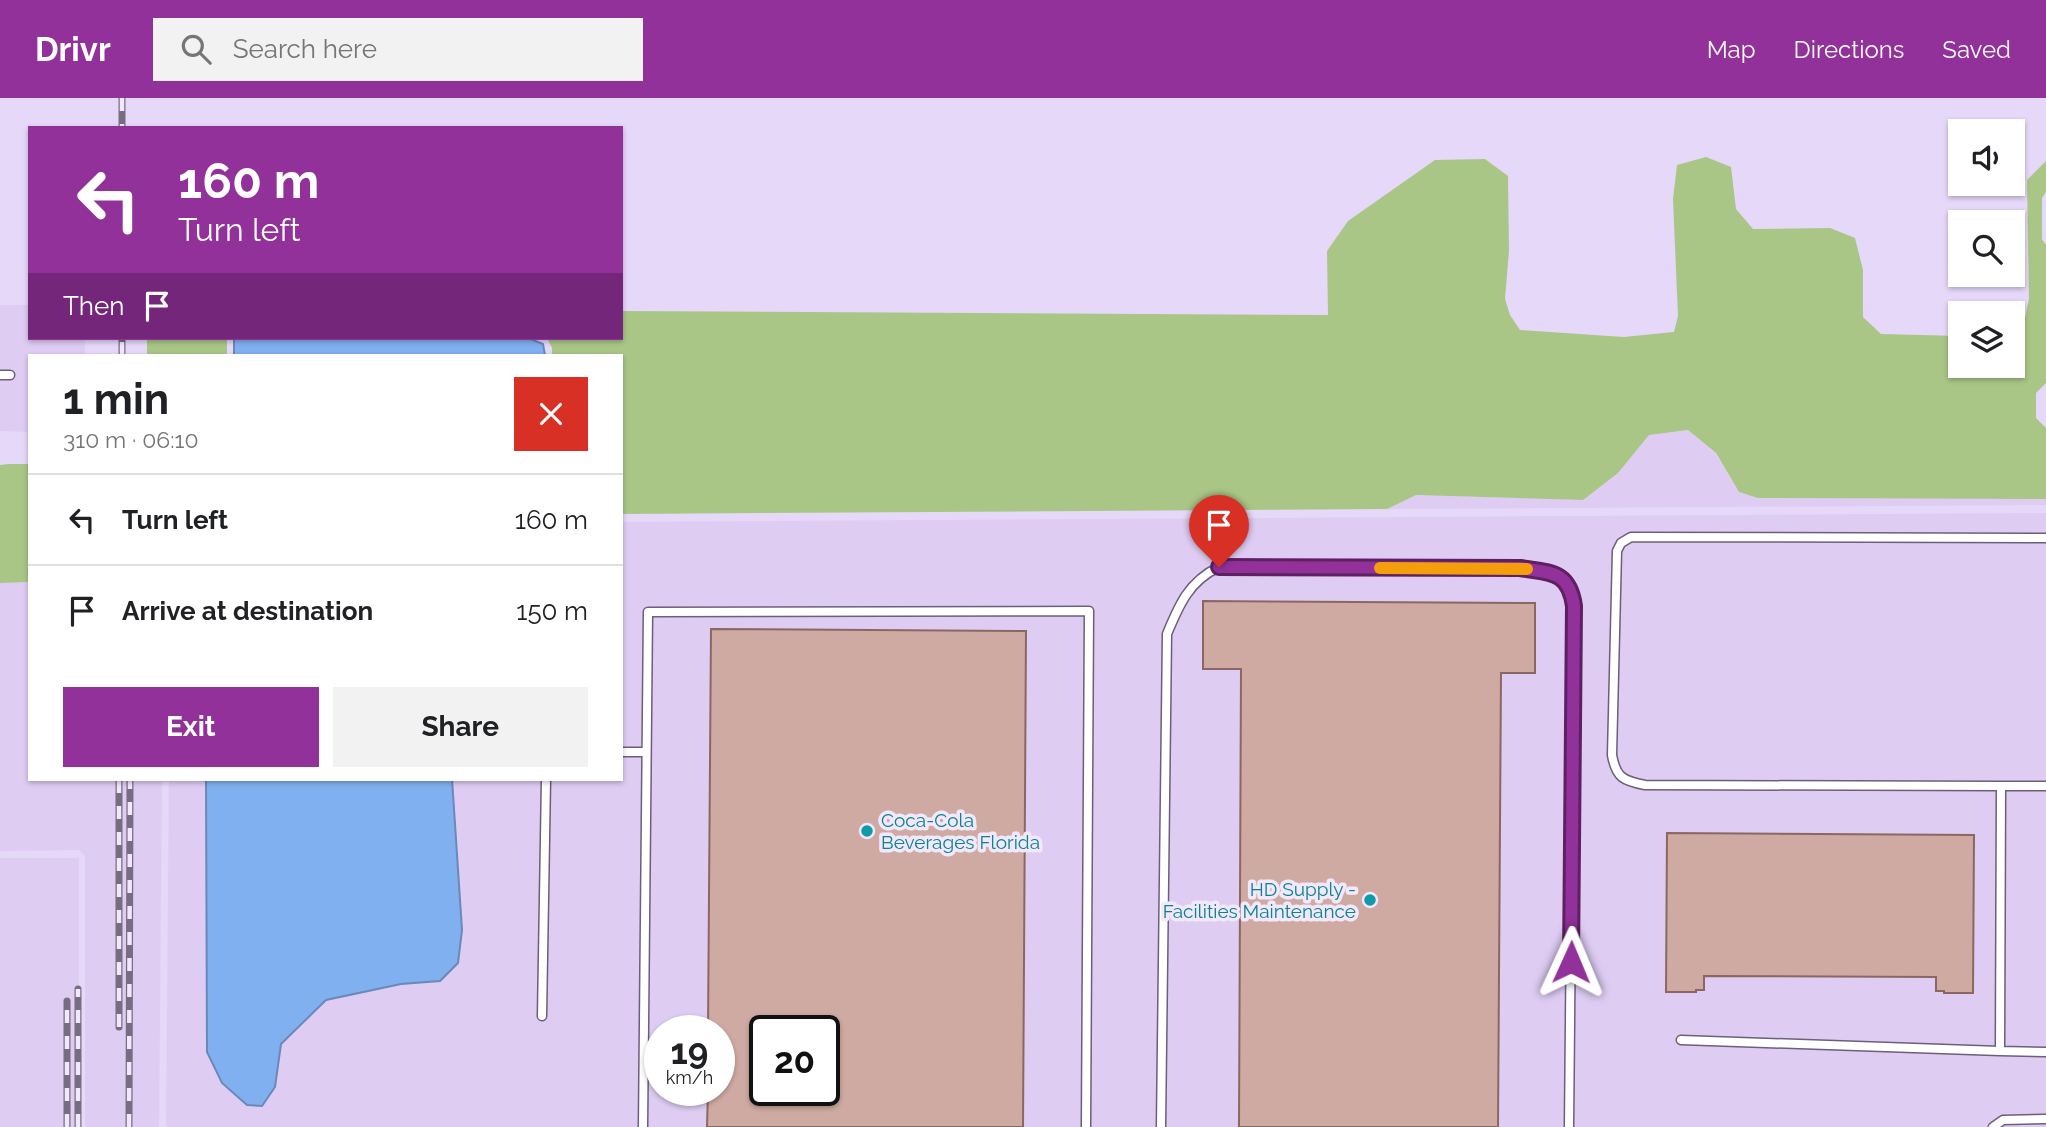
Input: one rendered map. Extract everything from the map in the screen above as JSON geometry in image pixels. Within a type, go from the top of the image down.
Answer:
[{"type":"lane","points":[[0,375],[10,375]]},
{"type":"lane","points":[[2046,538],[1631,537],[1621,543],[1617,551],[1612,755],[1615,769],[1627,782],[1645,785],[2046,786]]},
{"type":"lane","points":[[1161,1127],[1167,634],[1182,601],[1196,581],[1219,567],[1233,567],[1520,568],[1551,573],[1569,584],[1574,606],[1569,1127]]},
{"type":"lane","points":[[643,1127],[648,612],[1089,611],[1086,1127]]},
{"type":"lane","points":[[623,752],[646,752]]},
{"type":"lane","points":[[542,1016],[546,781]]},
{"type":"lane","points":[[2000,1051],[2001,786]]},
{"type":"lane","points":[[1681,1040],[2046,1052]]},
{"type":"lane","points":[[1993,1127],[2003,1120],[2046,1119]]},
{"type":"shaded area","points":[[0,305],[28,305],[28,340],[85,340],[85,354],[28,354],[28,432],[0,431]]},
{"type":"shaded area","points":[[1688,430],[1715,453],[1739,492],[1758,498],[2046,499],[2046,505],[1387,509],[1415,495],[1582,500],[1618,473],[1649,435]]},
{"type":"shaded area","points":[[2046,513],[2046,1127],[166,1127],[169,781],[623,781],[623,522]]},
{"type":"shaded area","points":[[28,582],[28,781],[162,781],[159,1127],[85,1127],[85,856],[79,850],[0,851],[0,583]]},
{"type":"shaded area","points":[[0,858],[79,858],[79,1127],[0,1127]]},
{"type":"green space","points":[[1706,157],[1731,167],[1736,209],[1753,229],[1830,228],[1855,238],[1863,270],[1863,317],[1881,334],[1948,336],[1948,378],[2025,378],[2025,318],[2029,299],[2027,180],[2046,161],[2042,239],[2046,245],[2046,383],[2036,393],[2036,418],[2046,428],[2046,499],[1758,498],[1739,492],[1716,453],[1688,430],[1649,435],[1618,473],[1583,500],[1416,495],[1387,509],[623,514],[623,354],[552,354],[548,340],[623,340],[623,311],[1328,315],[1327,251],[1348,221],[1435,160],[1485,159],[1508,176],[1509,251],[1505,299],[1510,315],[1520,330],[1624,337],[1674,332],[1678,316],[1673,199],[1677,165]]},
{"type":"green space","points":[[147,340],[227,340],[227,354],[147,354]]},
{"type":"green space","points":[[28,464],[28,582],[0,583],[0,465]]},
{"type":"water","points":[[234,340],[533,340],[543,344],[545,354],[234,354]]},
{"type":"water","points":[[206,781],[452,781],[462,930],[458,963],[440,981],[401,984],[326,1000],[281,1044],[275,1087],[262,1106],[247,1105],[222,1083],[207,1052]]},
{"type":"building","name":"HD Supply - Facilities Maintenance","points":[[1203,601],[1535,603],[1535,673],[1501,673],[1498,1127],[1239,1127],[1241,669],[1203,669]]},
{"type":"building","name":"Coca-Cola Beverages Florida","points":[[711,629],[1026,631],[1023,1127],[707,1127],[708,1106],[735,1106],[735,1015],[708,1015]]},
{"type":"building","points":[[1667,833],[1974,835],[1973,993],[1936,991],[1936,977],[1704,976],[1704,990],[1666,992]]},
{"type":"railway","points":[[122,98],[122,126]]},
{"type":"railway","points":[[122,340],[122,354]]},
{"type":"railway","points":[[119,781],[119,1027]]},
{"type":"railway","points":[[129,1127],[130,781]]},
{"type":"railway","points":[[78,989],[78,1127]]},
{"type":"railway","points":[[67,1001],[67,1127]]},
{"type":"slow traffic","points":[[1380,568],[1527,569]]},
{"type":"place","name":"Coca-Cola Beverages Florida","points":[[867,831]]},
{"type":"place","name":"HD Supply - Facilities Maintenance","points":[[1370,900]]},
{"type":"route","points":[[1219,567],[1520,568],[1551,573],[1569,584],[1574,606],[1571,962]]}]
